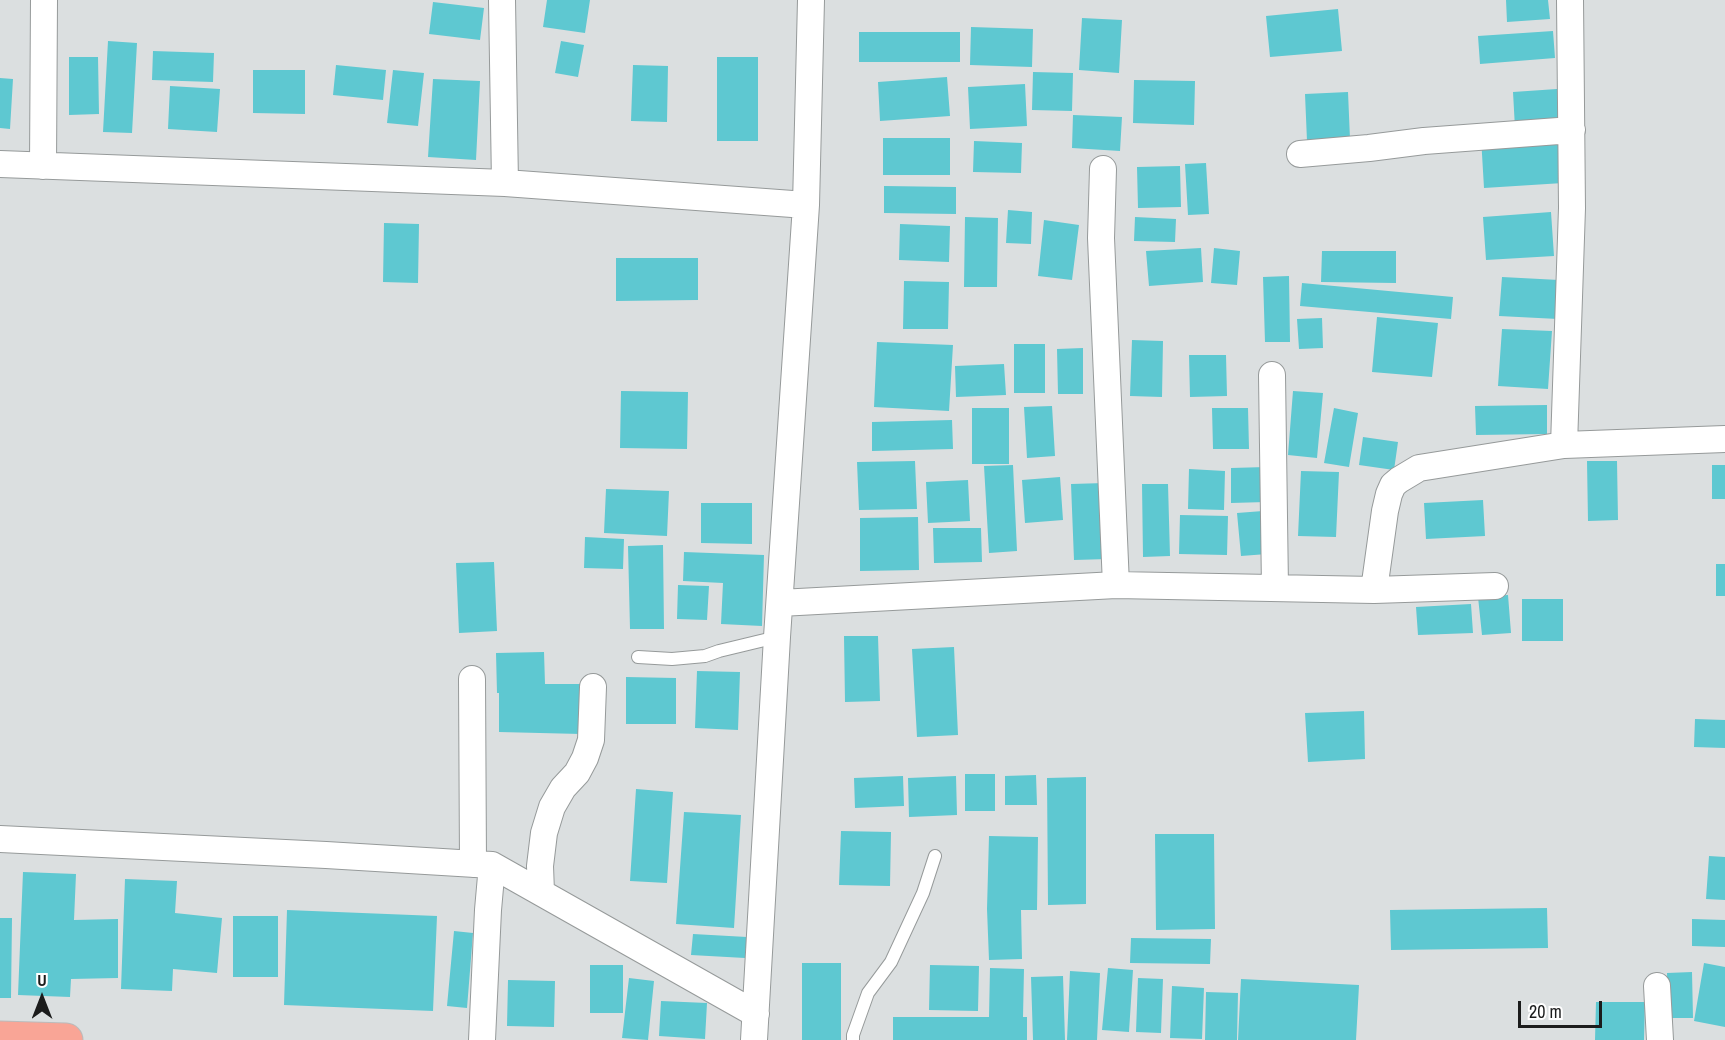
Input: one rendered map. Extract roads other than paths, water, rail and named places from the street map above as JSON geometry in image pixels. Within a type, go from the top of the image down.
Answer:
[{"type":"highway","points":[[0,1038],[66,1040]]},
{"type":"street","points":[[43,166],[44,0]]},
{"type":"street","points":[[502,0],[505,183]]},
{"type":"street","points":[[754,1040],[777,637],[806,205],[811,0]]},
{"type":"street","points":[[1564,445],[1572,208],[1570,0]]},
{"type":"street","points":[[1300,154],[1424,141],[1572,130]]},
{"type":"street","points":[[0,164],[505,183],[806,205]]},
{"type":"street","points":[[1103,169],[1101,238],[1116,585]]},
{"type":"street","points":[[1272,375],[1275,588]]},
{"type":"street","points":[[1374,590],[1389,494],[1398,480],[1419,468],[1564,445],[1725,439]]},
{"type":"street","points":[[780,603],[1116,585],[1374,590],[1495,586]]},
{"type":"street","points":[[472,679],[483,864],[488,910],[482,1040]]},
{"type":"street","points":[[541,892],[540,866],[544,832],[552,807],[585,758],[591,740],[593,687]]},
{"type":"street","points":[[0,839],[483,864],[541,892],[756,1014]]},
{"type":"street","points":[[1657,986],[1660,1040]]},
{"type":"lane","points":[[638,657],[672,659],[705,656],[777,637]]},
{"type":"lane","points":[[854,1040],[853,1035],[868,993],[891,962],[923,893],[934,856]]}]
